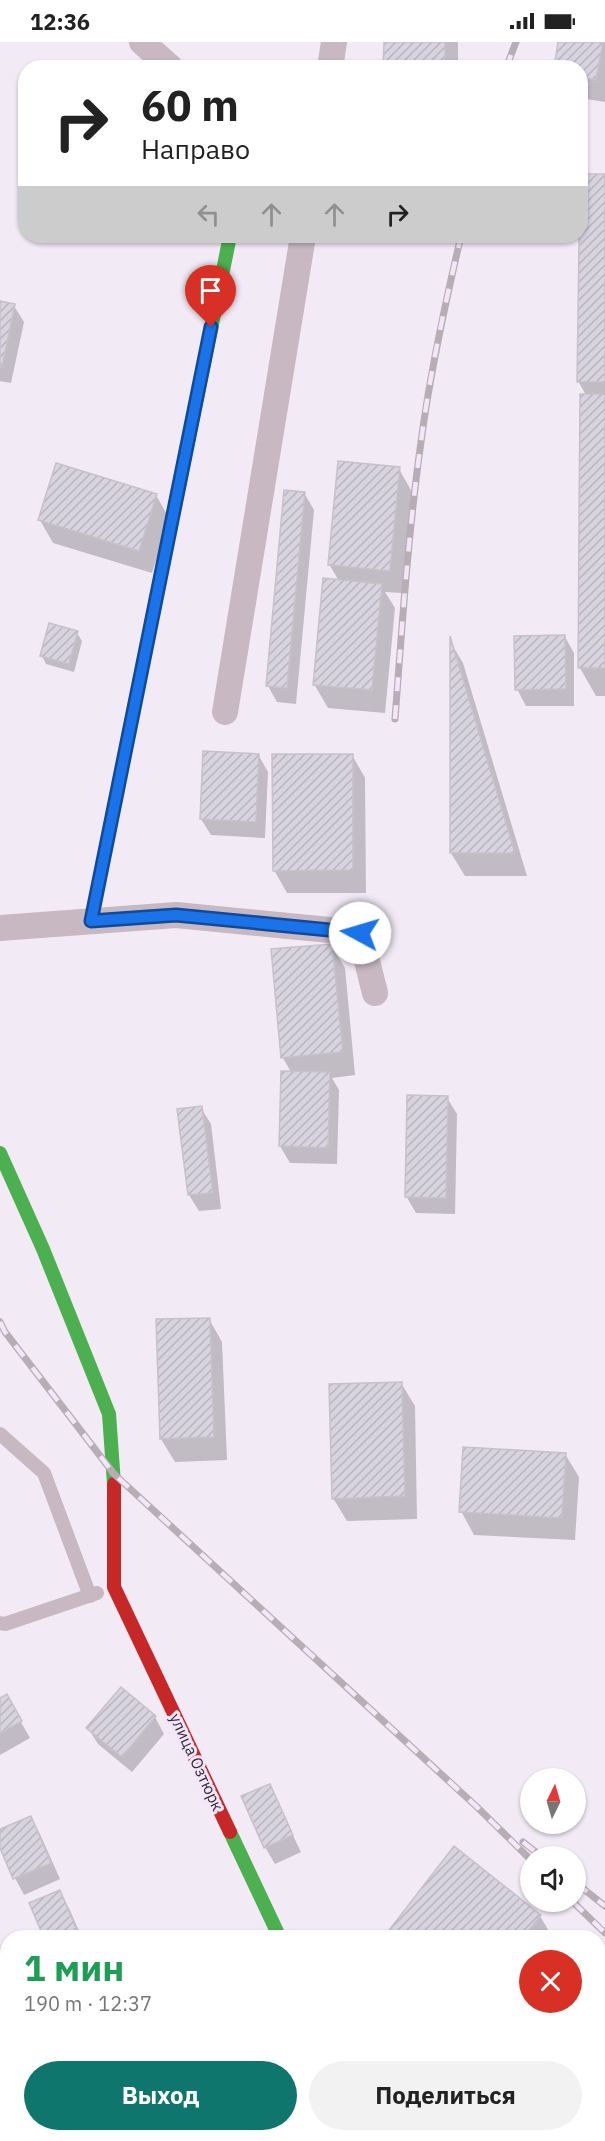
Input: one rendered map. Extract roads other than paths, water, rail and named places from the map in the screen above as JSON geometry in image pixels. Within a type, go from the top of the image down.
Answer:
[{"type":"street","points":[[142,42],[162,60]]},
{"type":"street","points":[[331,60],[334,42]]},
{"type":"street","points":[[91,921],[229,243]]},
{"type":"street","points":[[225,712],[302,243]]},
{"type":"street","points":[[0,928],[176,915],[360,933],[375,993]]},
{"type":"street","points":[[0,1153],[43,1249],[109,1414],[114,1474],[114,1587]]},
{"type":"street","name":"улица Озтюрк","points":[[114,1587],[276,1930]]},
{"type":"lane","points":[[0,1434],[44,1473],[90,1596]]},
{"type":"lane","points":[[0,1623],[5,1624],[114,1587]]},
{"type":"railway","points":[[509,60],[516,42]]},
{"type":"railway","points":[[395,719],[416,477],[438,338],[459,243]]},
{"type":"railway","points":[[0,1322],[5,1332],[114,1474],[477,1807],[520,1849]]},
{"type":"railway","points":[[523,1842],[528,1846]]},
{"type":"railway","points":[[586,1891],[605,1906]]},
{"type":"railway","points":[[583,1912],[602,1930]]}]
